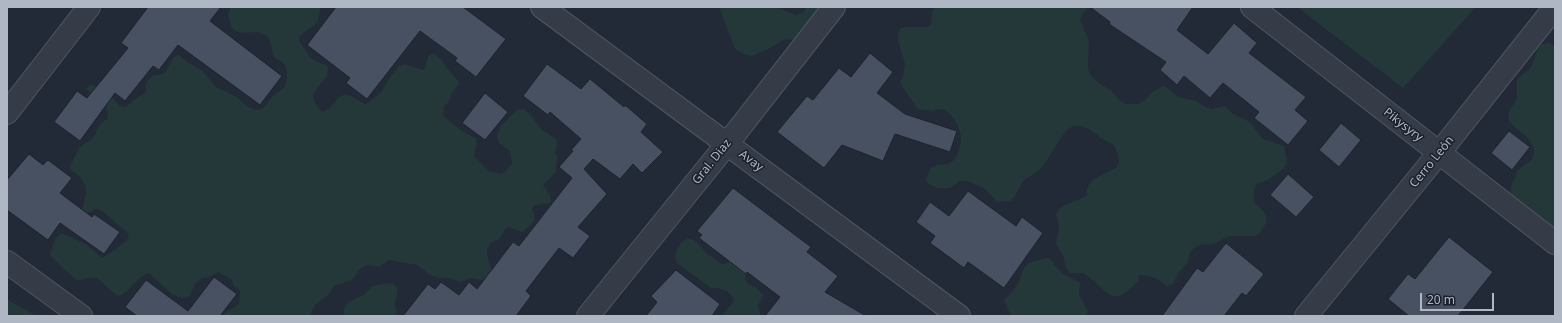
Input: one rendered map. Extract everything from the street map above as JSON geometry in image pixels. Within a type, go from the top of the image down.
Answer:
[{"type":"street","points":[[7,113],[89,7]]},
{"type":"street","name":"Avay","points":[[542,7],[959,316]]},
{"type":"street","name":"Gral. Diaz","points":[[588,316],[727,144],[834,7]]},
{"type":"street","name":"Pikysyry","points":[[1252,7],[1555,243]]},
{"type":"street","name":"Cerro León","points":[[1306,316],[1439,154],[1555,7]]},
{"type":"street","points":[[7,262],[81,316]]},
{"type":"shaded area","points":[[231,7],[321,7],[318,21],[314,26],[303,33],[299,38],[299,41],[310,57],[328,67],[327,76],[313,94],[315,103],[322,112],[330,108],[338,98],[343,95],[349,95],[365,104],[368,103],[382,91],[388,80],[399,66],[405,64],[422,70],[425,68],[428,56],[434,54],[441,59],[459,84],[451,94],[450,100],[444,107],[443,116],[462,131],[476,138],[477,141],[474,156],[489,171],[501,174],[504,173],[512,163],[510,151],[499,143],[497,135],[501,126],[517,110],[523,109],[530,114],[541,129],[556,139],[555,154],[558,157],[556,162],[556,172],[543,185],[550,195],[551,201],[549,203],[534,206],[532,209],[535,218],[534,221],[524,231],[521,232],[509,227],[506,228],[499,239],[491,243],[487,254],[492,272],[488,277],[482,280],[470,278],[461,282],[449,278],[439,278],[430,275],[417,265],[389,260],[379,267],[367,265],[361,268],[352,280],[334,286],[329,294],[314,306],[310,316],[223,316],[226,312],[239,304],[240,292],[239,289],[234,286],[232,280],[218,272],[209,277],[203,278],[195,284],[190,296],[181,298],[172,294],[148,273],[119,296],[97,278],[87,278],[78,281],[51,256],[50,253],[56,238],[61,234],[64,234],[86,244],[102,258],[127,240],[129,234],[102,211],[96,209],[87,213],[82,209],[86,194],[86,187],[80,177],[71,170],[70,166],[80,147],[93,138],[100,124],[107,119],[108,115],[106,106],[86,89],[90,85],[96,86],[107,92],[120,106],[126,107],[145,93],[147,81],[154,75],[163,74],[166,72],[173,58],[178,54],[187,62],[203,71],[216,87],[235,96],[250,108],[256,110],[262,109],[275,94],[285,87],[287,77],[286,67],[282,62],[274,57],[270,41],[267,36],[258,32],[242,33],[231,27],[228,14]]},
{"type":"shaded area","points":[[719,7],[776,7],[796,15],[803,13],[807,7],[827,7],[798,39],[784,40],[752,56],[746,55],[735,49]]},
{"type":"shaded area","points":[[935,7],[1090,7],[1083,13],[1080,19],[1089,42],[1089,72],[1092,77],[1112,91],[1120,101],[1126,104],[1138,104],[1144,101],[1152,92],[1163,86],[1178,97],[1196,101],[1212,109],[1224,106],[1233,114],[1250,122],[1261,137],[1284,146],[1287,163],[1283,169],[1268,180],[1256,184],[1254,190],[1254,202],[1263,211],[1267,222],[1260,233],[1255,236],[1229,236],[1213,244],[1200,245],[1194,248],[1190,252],[1187,264],[1178,273],[1173,284],[1167,286],[1157,279],[1144,275],[1138,276],[1139,281],[1125,293],[1119,296],[1113,296],[1107,293],[1083,273],[1070,273],[1066,268],[1063,256],[1056,244],[1059,226],[1056,214],[1060,208],[1087,196],[1089,184],[1094,179],[1116,168],[1119,163],[1119,157],[1114,145],[1102,139],[1092,131],[1081,126],[1069,128],[1064,133],[1040,170],[1024,180],[1015,196],[1010,201],[997,202],[984,188],[967,181],[960,181],[950,188],[937,188],[930,185],[926,180],[931,168],[937,165],[948,164],[954,160],[961,143],[961,136],[957,124],[950,114],[944,110],[938,109],[932,111],[918,109],[903,88],[900,82],[903,77],[905,64],[898,40],[898,34],[901,28],[926,27],[931,24],[932,11]]},
{"type":"shaded area","points":[[1297,7],[1476,7],[1403,88]]},
{"type":"shaded area","points":[[1549,43],[1555,46],[1555,228],[1510,196],[1512,183],[1517,171],[1531,160],[1534,154],[1534,148],[1527,137],[1512,125],[1508,114],[1517,98],[1517,79],[1531,67],[1538,48],[1542,44]]},
{"type":"shaded area","points":[[688,238],[694,240],[709,255],[722,264],[731,261],[746,271],[745,279],[748,284],[757,288],[763,295],[758,306],[761,316],[721,316],[732,304],[734,298],[727,291],[718,288],[711,288],[677,263],[675,257],[677,248]]},
{"type":"shaded area","points":[[1046,258],[1051,260],[1064,274],[1080,283],[1079,295],[1088,311],[1086,316],[1014,316],[1010,314],[1004,300],[1017,286],[1024,268],[1028,263]]},
{"type":"shaded area","points":[[390,283],[394,284],[398,289],[395,304],[397,313],[395,316],[344,316],[344,309],[347,303],[365,294],[371,287]]},
{"type":"shaded area","points":[[8,300],[37,316],[7,316]]},
{"type":"building","points":[[148,7],[221,7],[210,21],[282,76],[260,105],[178,45],[159,70],[153,66],[125,101],[115,93],[80,141],[54,122],[77,91],[87,98],[128,48],[121,43]]},
{"type":"building","points":[[336,7],[463,7],[506,39],[476,77],[455,61],[457,58],[420,31],[367,99],[346,83],[350,78],[307,45]]},
{"type":"building","points":[[1090,7],[1193,7],[1177,30],[1208,54],[1234,23],[1257,43],[1249,53],[1306,97],[1295,110],[1308,121],[1288,145],[1254,118],[1259,112],[1223,83],[1210,98],[1184,76],[1177,85],[1160,70],[1166,62],[1109,24],[1110,22]]},
{"type":"building","points":[[870,53],[893,72],[877,93],[905,114],[957,131],[950,152],[895,134],[883,161],[842,145],[824,168],[777,132],[807,96],[813,100],[839,68],[851,77]]},
{"type":"building","points":[[547,64],[581,89],[590,79],[624,107],[625,105],[647,124],[641,132],[663,152],[642,173],[633,164],[620,179],[593,159],[584,169],[607,194],[578,227],[590,236],[573,258],[559,248],[526,291],[531,296],[516,316],[403,316],[428,284],[435,289],[441,282],[459,295],[469,282],[477,289],[513,242],[519,246],[572,178],[559,167],[581,139],[550,112],[548,115],[523,96]]},
{"type":"building","points":[[485,93],[508,112],[485,140],[462,123]]},
{"type":"building","points":[[1341,123],[1361,140],[1339,167],[1319,150]]},
{"type":"building","points":[[1509,131],[1530,147],[1512,170],[1491,153]]},
{"type":"building","points":[[29,154],[43,165],[48,160],[72,178],[60,193],[92,217],[94,214],[120,232],[104,254],[60,223],[48,240],[7,210],[7,180]]},
{"type":"building","points":[[1288,174],[1314,197],[1296,217],[1270,195]]},
{"type":"building","points":[[733,188],[811,247],[807,252],[838,276],[825,292],[866,316],[765,316],[780,297],[747,272],[746,274],[699,238],[702,235],[697,231]]},
{"type":"building","points":[[968,191],[1016,226],[1022,217],[1043,233],[1004,288],[968,262],[964,268],[930,243],[935,236],[916,222],[930,202],[949,216]]},
{"type":"building","points":[[1449,237],[1493,272],[1458,316],[1409,316],[1388,299],[1408,274],[1415,279]]},
{"type":"building","points":[[1226,243],[1264,274],[1246,296],[1242,293],[1224,316],[1162,316],[1197,268],[1203,272]]},
{"type":"building","points":[[676,270],[720,304],[712,316],[646,316],[657,302],[651,296]]},
{"type":"building","points":[[214,277],[237,294],[220,316],[137,316],[125,307],[146,280],[188,311]]}]
